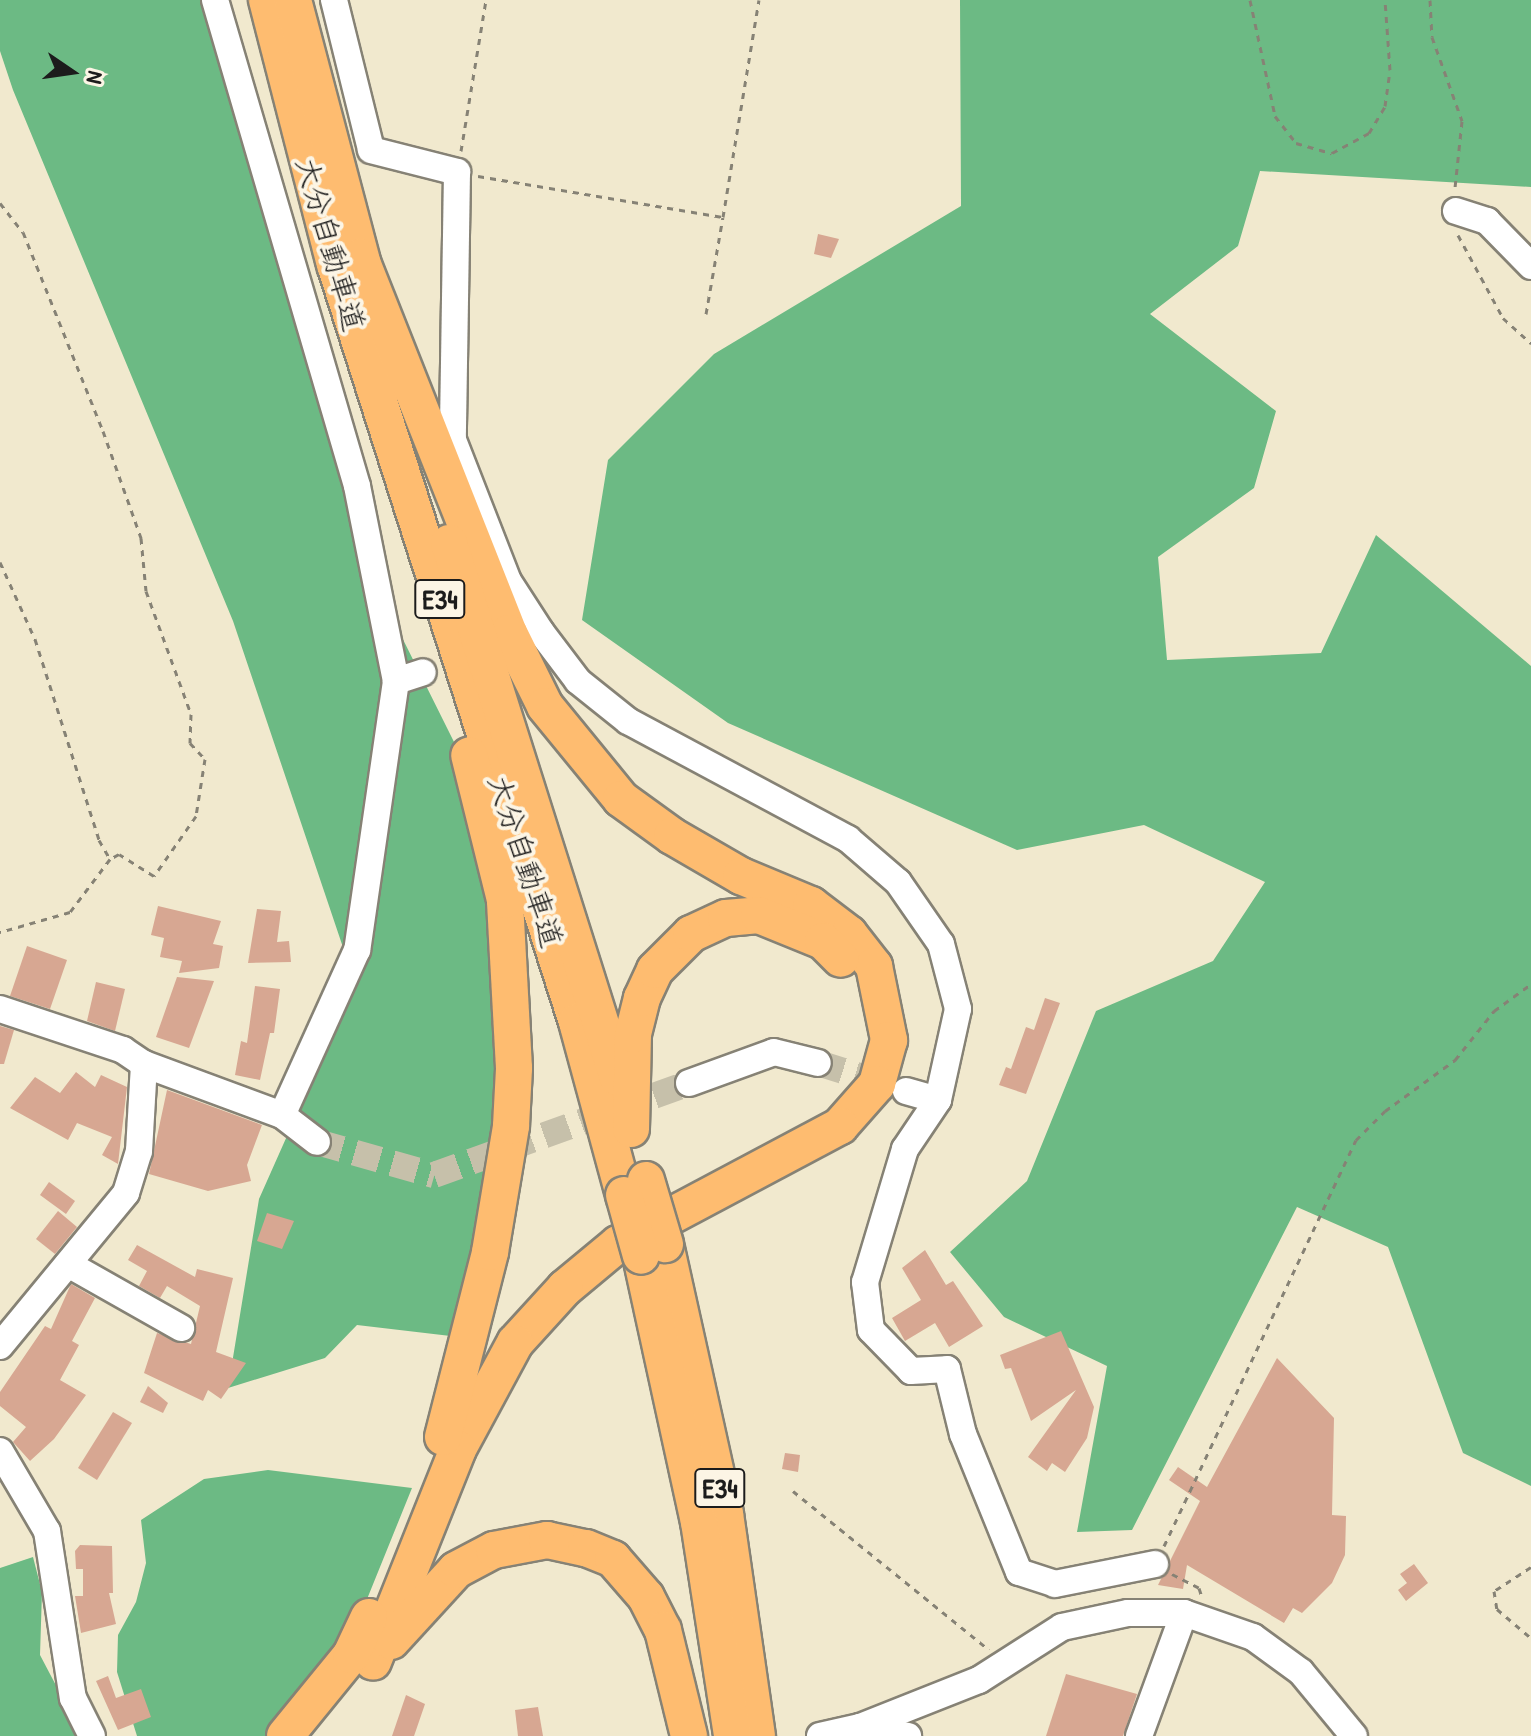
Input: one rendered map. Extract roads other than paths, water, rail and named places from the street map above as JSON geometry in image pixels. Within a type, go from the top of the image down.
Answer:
[{"type":"highway","name":"大分自動車道","points":[[267,0],[335,264],[397,467],[635,1187],[653,1250],[725,1514],[757,1736]]},
{"type":"highway","name":"大分自動車道","points":[[293,0],[360,257],[555,868],[631,1129],[635,1187]]},
{"type":"highway","points":[[360,257],[509,633],[545,706],[621,799],[672,836],[741,876],[811,905],[849,934],[874,966],[889,1040],[877,1084],[840,1126],[618,1244],[565,1288],[515,1343],[458,1449],[373,1662]]},
{"type":"highway","points":[[397,467],[505,900],[513,977],[511,1126],[490,1252],[443,1437]]},
{"type":"highway","points":[[285,1736],[351,1655],[443,1437],[497,1343],[588,1247],[779,1147],[846,1095],[861,1067],[865,999],[840,958],[823,941],[759,915],[726,918],[691,934],[655,970],[642,998],[633,1034],[631,1129]]},
{"type":"highway","name":"大分自動車道","points":[[653,1250],[732,1736]]},
{"type":"highway","points":[[314,1736],[373,1662],[456,1570],[494,1550],[547,1540],[586,1548],[613,1559],[646,1597],[663,1630],[689,1736]]},
{"type":"street","points":[[215,0],[357,486],[396,681],[357,950],[282,1115]]},
{"type":"street","points":[[334,0],[371,150],[457,172],[453,440],[508,581],[533,635],[578,681],[628,721],[848,839],[898,882],[941,944],[958,1009],[938,1100],[905,1149],[865,1282],[871,1330],[911,1371],[947,1369],[963,1434],[1019,1572],[1055,1584],[1155,1564]]},
{"type":"street","points":[[1456,211],[1487,221],[1531,266]]},
{"type":"street","points":[[396,681],[423,672]]},
{"type":"street","points":[[0,1009],[123,1050],[144,1064],[282,1115],[317,1142]]},
{"type":"street","points":[[689,1083],[774,1052],[818,1063]]},
{"type":"street","points":[[0,1346],[126,1193],[139,1151],[144,1064]]},
{"type":"street","points":[[906,1091],[938,1100]]},
{"type":"street","points":[[68,1264],[181,1328]]},
{"type":"street","points":[[0,1451],[47,1531],[73,1698],[92,1736]]},
{"type":"street","points":[[820,1736],[860,1727],[979,1680],[1062,1627],[1128,1613],[1184,1613],[1253,1637],[1301,1672],[1354,1736]]},
{"type":"street","points":[[1139,1736],[1184,1613]]},
{"type":"street","points":[[860,1727],[908,1736]]},
{"type":"tunnel","points":[[818,1063],[891,1086]]},
{"type":"tunnel","points":[[317,1142],[434,1175],[689,1083]]}]
